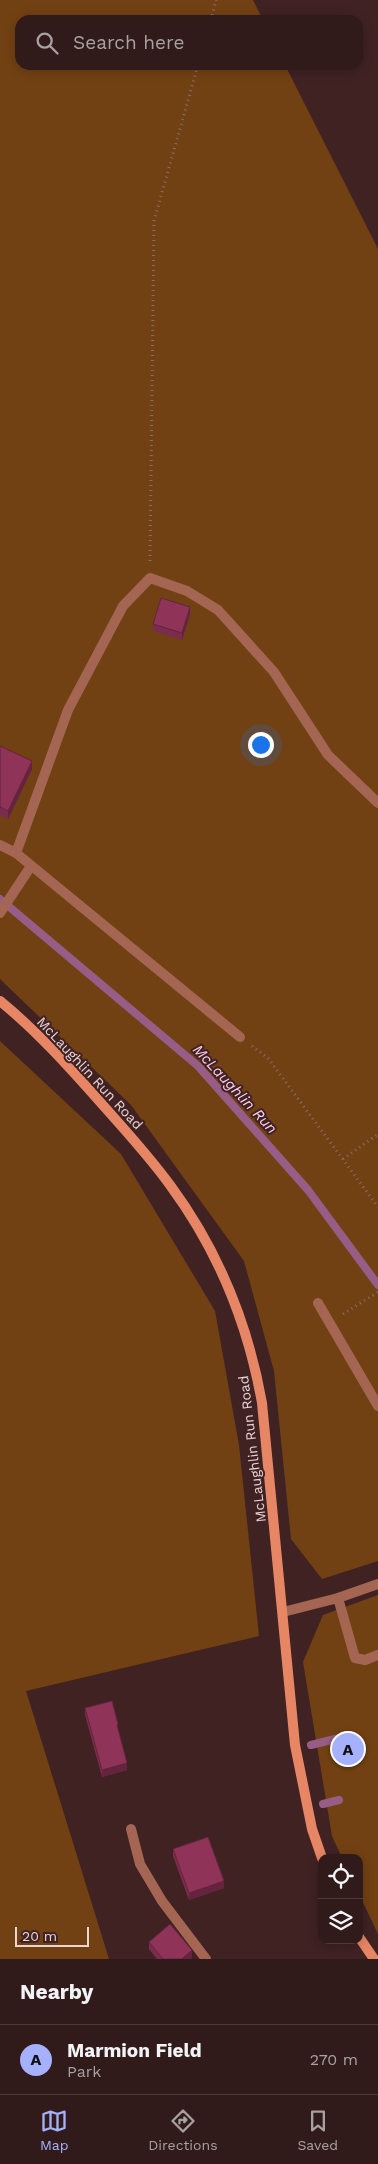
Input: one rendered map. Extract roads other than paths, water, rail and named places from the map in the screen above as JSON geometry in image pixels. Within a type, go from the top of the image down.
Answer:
[{"type":"main road","name":"McLaughlin Run Road","points":[[0,1001],[47,1046],[132,1138],[170,1184],[197,1226],[217,1263],[244,1326],[256,1367],[267,1448],[295,1745],[312,1830],[321,1854]]},
{"type":"main road","points":[[363,1943],[374,1959]]},
{"type":"street","points":[[16,853],[68,710],[122,606],[150,578],[187,591],[218,610],[274,672],[328,755],[378,803]]},
{"type":"street","points":[[0,844],[16,853],[240,1037]]},
{"type":"street","points":[[0,913],[31,866]]},
{"type":"street","points":[[318,1303],[378,1406]]},
{"type":"street","points":[[283,1612],[338,1598],[378,1584]]},
{"type":"street","points":[[338,1598],[355,1658],[365,1660],[378,1655]]},
{"type":"street","points":[[131,1829],[140,1864],[162,1901],[206,1959]]},
{"type":"waterway","name":"McLaughlin Run","points":[[0,899],[198,1066],[308,1190],[378,1285]]},
{"type":"waterway","points":[[311,1745],[343,1737]]},
{"type":"waterway","points":[[323,1804],[339,1800]]},
{"type":"place","name":"Marmion Field","points":[[348,1749]]}]
